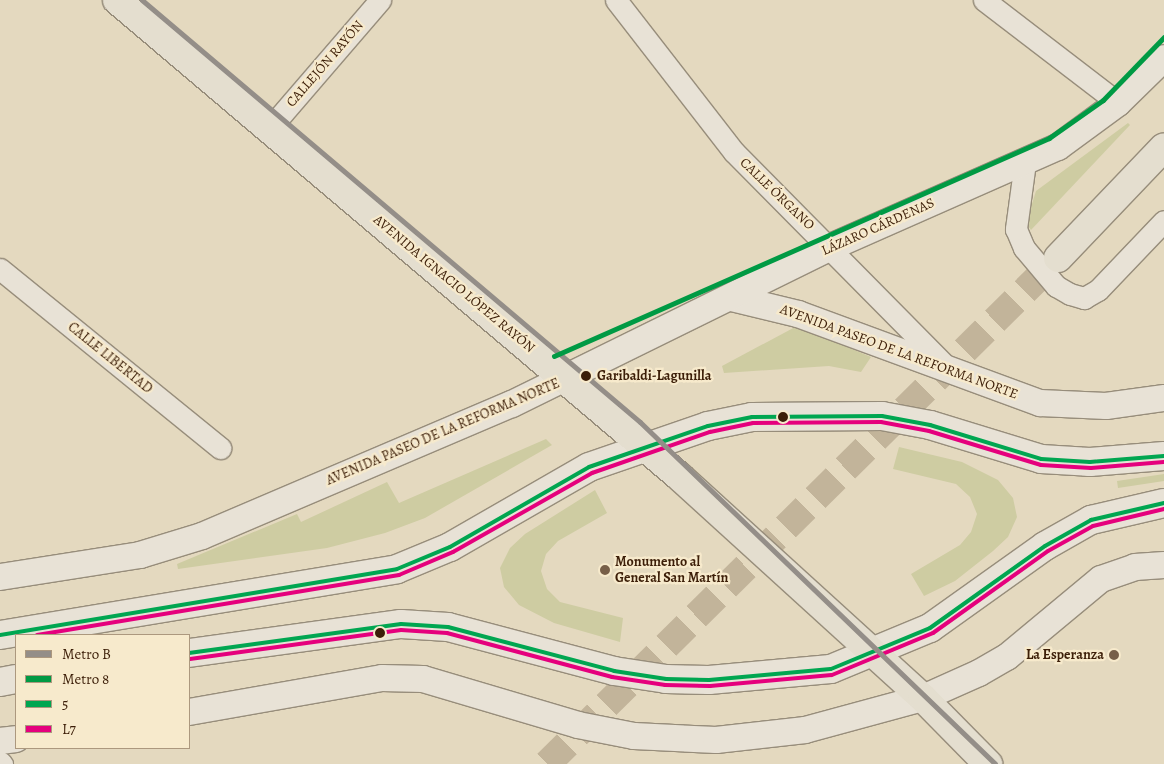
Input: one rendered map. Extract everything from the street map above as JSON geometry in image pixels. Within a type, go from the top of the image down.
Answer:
[{"type":"main road","name":"AVENIDA IGNACIO LÓPEZ RAYÓN","points":[[117,0],[645,446],[923,698],[988,764]]},
{"type":"main road","points":[[1058,258],[1164,147]]},
{"type":"main road","points":[[0,635],[397,569],[450,547],[589,466],[645,446],[735,421],[816,414],[882,416],[930,425],[1041,459],[1090,462],[1164,456]]},
{"type":"main road","points":[[190,653],[401,624],[448,626],[614,671],[666,679],[791,674],[831,669],[875,654],[930,628],[1044,546],[1091,520],[1164,503]]},
{"type":"main road","points":[[0,682],[15,680]]},
{"type":"street","name":"CALLEJÓN RAYÓN","points":[[270,128],[380,0]]},
{"type":"street","name":"CALLE ÓRGANO","points":[[616,0],[734,152],[831,247],[955,374]]},
{"type":"street","points":[[984,0],[1118,103]]},
{"type":"street","name":"LÁZARO CÁRDENAS","points":[[732,298],[831,247],[1026,162],[1088,128],[1118,103],[1164,58]]},
{"type":"street","points":[[1026,162],[1016,229],[1024,248],[1056,286],[1070,294],[1084,298],[1098,290],[1161,229]]},
{"type":"street","name":"CALLE LIBERTAD","points":[[0,269],[220,448]]},
{"type":"street","name":"AVENIDA PASEO DE LA REFORMA NORTE","points":[[0,577],[140,555],[202,536],[566,380],[732,298],[798,314],[955,374],[1040,403],[1106,406],[1164,398]]},
{"type":"street","points":[[190,712],[382,678],[423,678],[578,725],[634,736],[716,740],[805,730],[923,698],[1007,658],[1101,579],[1135,568],[1164,564]]},
{"type":"street","points":[[0,742],[15,739]]},
{"type":"shaded area","points":[[1128,123],[1130,125],[1031,230],[1026,223],[1036,191]]},
{"type":"shaded area","points":[[797,326],[871,357],[861,372],[829,366],[724,373],[722,366]]},
{"type":"shaded area","points":[[546,439],[552,445],[425,518],[385,533],[327,548],[178,569],[177,564],[297,514],[301,522],[387,482],[399,503]]},
{"type":"shaded area","points":[[899,447],[962,462],[998,480],[1013,498],[1017,517],[1008,537],[993,551],[955,581],[924,596],[911,574],[960,545],[971,532],[977,514],[970,497],[956,484],[893,469]]},
{"type":"shaded area","points":[[1164,474],[1164,481],[1118,488],[1117,481]]},
{"type":"shaded area","points":[[595,490],[607,513],[558,541],[546,554],[541,571],[547,589],[560,602],[623,618],[620,642],[554,623],[519,605],[504,587],[500,568],[510,548],[525,534]]},
{"type":"tunnel","points":[[547,764],[1058,258]]},
{"type":"metro line","name":"B","points":[[142,0],[640,422],[995,764]]},
{"type":"metro line","name":"8","points":[[554,356],[1049,138],[1103,100],[1164,37]]},
{"type":"transit line","name":"5","points":[[0,635],[397,569],[450,547],[589,467],[708,426],[752,417],[882,416],[930,425],[1041,459],[1090,462],[1164,456]]},
{"type":"transit line","name":"L7","points":[[43,634],[399,575],[453,552],[592,473],[710,432],[753,423],[881,422],[929,431],[1041,465],[1091,468],[1164,462]]},
{"type":"transit line","name":"5","points":[[190,653],[401,624],[448,627],[614,671],[666,679],[709,680],[831,669],[930,628],[1045,546],[1091,520],[1164,503]]},
{"type":"transit line","name":"L7","points":[[190,659],[401,630],[447,633],[612,677],[665,685],[710,686],[832,675],[933,633],[1048,551],[1093,526],[1164,509]]},
{"type":"place","name":"Garibaldi-Lagunilla","points":[[586,376]]},
{"type":"place","name":"Monumento al General San Martín","points":[[605,570]]},
{"type":"place","name":"La Esperanza","points":[[1114,655]]}]
